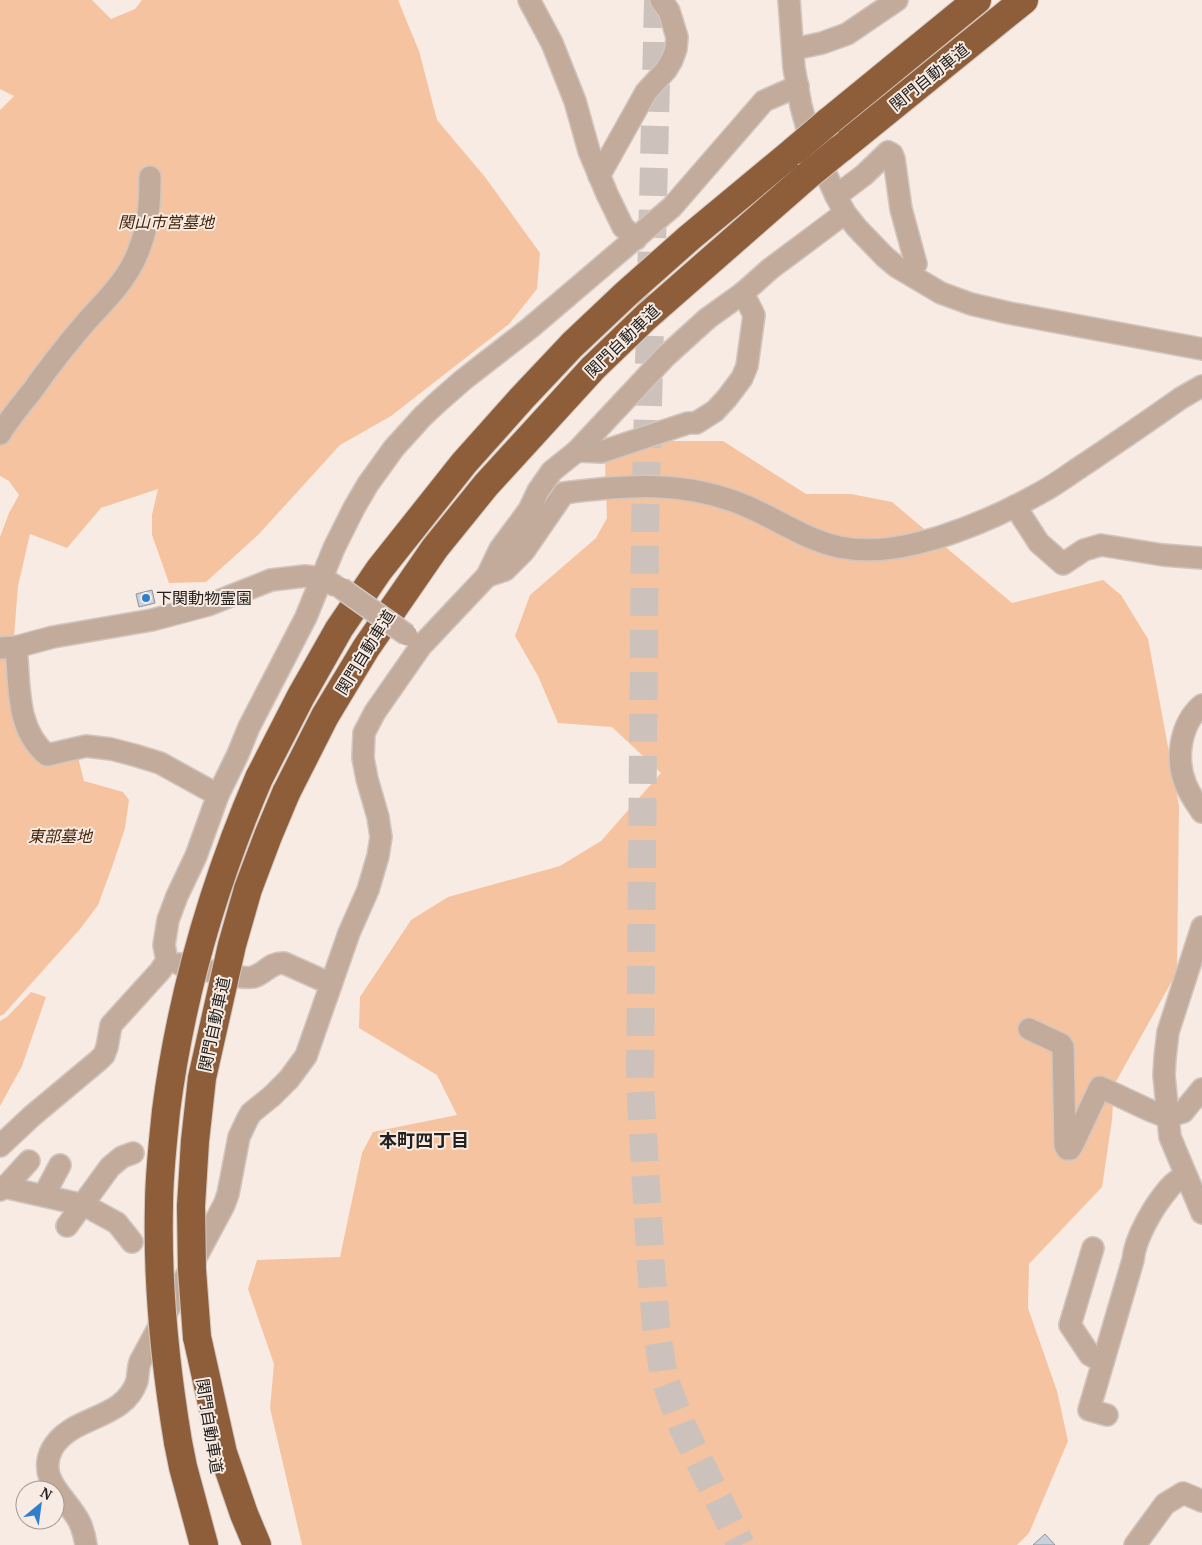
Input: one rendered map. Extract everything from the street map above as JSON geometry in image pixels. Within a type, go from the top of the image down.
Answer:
[{"type":"highway","name":"関門自動車道","points":[[204,1545],[183,1468],[164,1338],[159,1272],[159,1204],[163,1141],[176,1045],[201,936],[223,869],[259,778],[301,696],[340,630],[379,570],[464,463],[522,398],[627,293],[688,238],[977,0]]},
{"type":"highway","name":"関門自動車道","points":[[237,1545],[214,1460],[197,1337],[192,1270],[191,1206],[195,1141],[202,1078],[232,944],[245,898],[286,793],[326,716],[366,648],[434,548],[486,485],[545,419],[600,361],[709,261],[840,149],[1024,0]]},
{"type":"highway","points":[[197,1337],[223,1453],[257,1545]]},
{"type":"street","points":[[529,0],[552,43],[576,101],[589,151],[607,194],[624,227],[636,239]]},
{"type":"street","points":[[599,176],[646,92],[666,70],[676,49],[677,37],[669,11],[661,0]]},
{"type":"street","points":[[790,0],[794,68],[810,140],[841,205],[863,235],[897,267],[956,300],[1009,313],[1202,349]]},
{"type":"street","points":[[794,49],[822,43],[847,34],[897,0]]},
{"type":"street","points":[[0,1146],[32,1116],[104,1055],[111,1025],[167,961],[164,946],[168,920],[196,856],[218,795],[249,727],[306,617],[321,578],[350,516],[368,484],[394,448],[423,416],[463,380],[530,328],[672,207],[764,101],[798,86]]},
{"type":"street","points":[[487,576],[500,549],[524,516],[552,471],[577,451],[666,356],[708,318],[743,293],[841,205],[864,175],[888,152],[894,158],[901,209],[916,264]]},
{"type":"street","points":[[0,434],[37,382],[124,278],[135,259],[148,220],[150,177]]},
{"type":"street","points":[[577,451],[601,452],[688,423],[696,423],[715,411],[742,378],[747,366],[754,315],[743,293]]},
{"type":"street","points":[[86,1545],[80,1524],[50,1479],[47,1465],[51,1452],[58,1439],[118,1406],[131,1391],[137,1380],[140,1362],[224,1205],[228,1194],[239,1137],[247,1120],[251,1113],[289,1079],[306,1056],[349,933],[368,890],[378,856],[381,837],[378,817],[363,758],[364,734],[414,640],[487,576],[505,570],[524,551],[564,492],[617,486],[643,486],[703,492],[746,506],[820,542],[859,550],[897,548],[970,527],[1041,493],[1181,398],[1202,386]]},
{"type":"street","points":[[1015,506],[1039,543],[1062,564],[1084,550],[1101,545],[1163,555],[1202,558]]},
{"type":"street","points":[[218,795],[160,763],[126,753],[86,746],[46,754],[36,743],[24,717],[8,648],[53,637],[152,620],[208,605],[271,580],[305,576],[321,578],[340,588],[414,640]]},
{"type":"street","points":[[1202,705],[1192,715],[1183,735],[1180,759],[1186,784],[1192,798],[1202,812]]},
{"type":"street","points":[[1202,927],[1167,1038],[1164,1075],[1170,1137],[1202,1213]]},
{"type":"street","points":[[167,961],[252,978],[278,962],[332,984]]},
{"type":"street","points":[[1029,1029],[1063,1046],[1065,1145],[1067,1149],[1070,1149],[1073,1144],[1100,1087],[1167,1117],[1183,1112],[1202,1089]]},
{"type":"street","points":[[67,1226],[110,1167],[122,1157],[133,1153]]},
{"type":"street","points":[[2,1188],[29,1161]]},
{"type":"street","points":[[44,1196],[60,1165]]},
{"type":"street","points":[[1107,1415],[1089,1410],[1138,1241],[1160,1199],[1170,1186],[1185,1175]]},
{"type":"street","points":[[2,1188],[84,1205],[117,1223],[132,1242]]},
{"type":"street","points":[[1093,1248],[1070,1325],[1090,1355],[1103,1362]]},
{"type":"street","points":[[1135,1545],[1165,1504],[1183,1493],[1202,1501]]},
{"type":"green space","name":"関山市営墓地","points":[[0,0],[92,0],[111,19],[135,9],[142,0],[398,0],[419,51],[437,120],[485,177],[540,253],[537,289],[509,324],[391,416],[340,445],[258,535],[206,582],[169,583],[152,535],[152,515],[158,489],[101,508],[67,548],[30,534],[18,586],[14,636],[0,640],[0,537],[9,513],[19,495],[9,481],[0,476],[0,110],[14,96],[0,89]]},
{"type":"green space","points":[[671,441],[723,441],[806,494],[851,494],[892,502],[1012,603],[1103,580],[1121,595],[1148,639],[1179,806],[1177,972],[1114,1085],[1112,1120],[1102,1187],[1029,1264],[1028,1308],[1057,1391],[1068,1441],[1029,1533],[1017,1545],[302,1545],[270,1408],[274,1364],[248,1289],[257,1260],[340,1257],[362,1153],[373,1132],[457,1115],[437,1075],[359,1028],[360,997],[411,920],[448,897],[560,866],[601,841],[661,773],[612,727],[558,723],[538,676],[515,636],[530,595],[596,538],[607,518],[605,462],[610,451]]},
{"type":"green space","name":"東部墓地","points":[[0,657],[11,659],[28,736],[77,753],[84,781],[123,792],[129,800],[125,828],[98,905],[80,929],[4,1014],[0,1016]]},
{"type":"green space","points":[[31,992],[46,997],[22,1066],[0,1106],[0,1021],[7,1017]]},
{"type":"building","name":"下関動物霊園","points":[[152,590],[155,603],[139,607],[136,594]]},
{"type":"building","points":[[1045,1534],[1055,1545],[1033,1545]]},
{"type":"tunnel","points":[[658,0],[645,528],[640,1084],[651,1267],[656,1325],[664,1378],[683,1428],[741,1545]]},
{"type":"place","name":"下関動物霊園","points":[[146,598]]},
{"type":"district","name":"本町四丁目","points":[[424,1141]]}]
